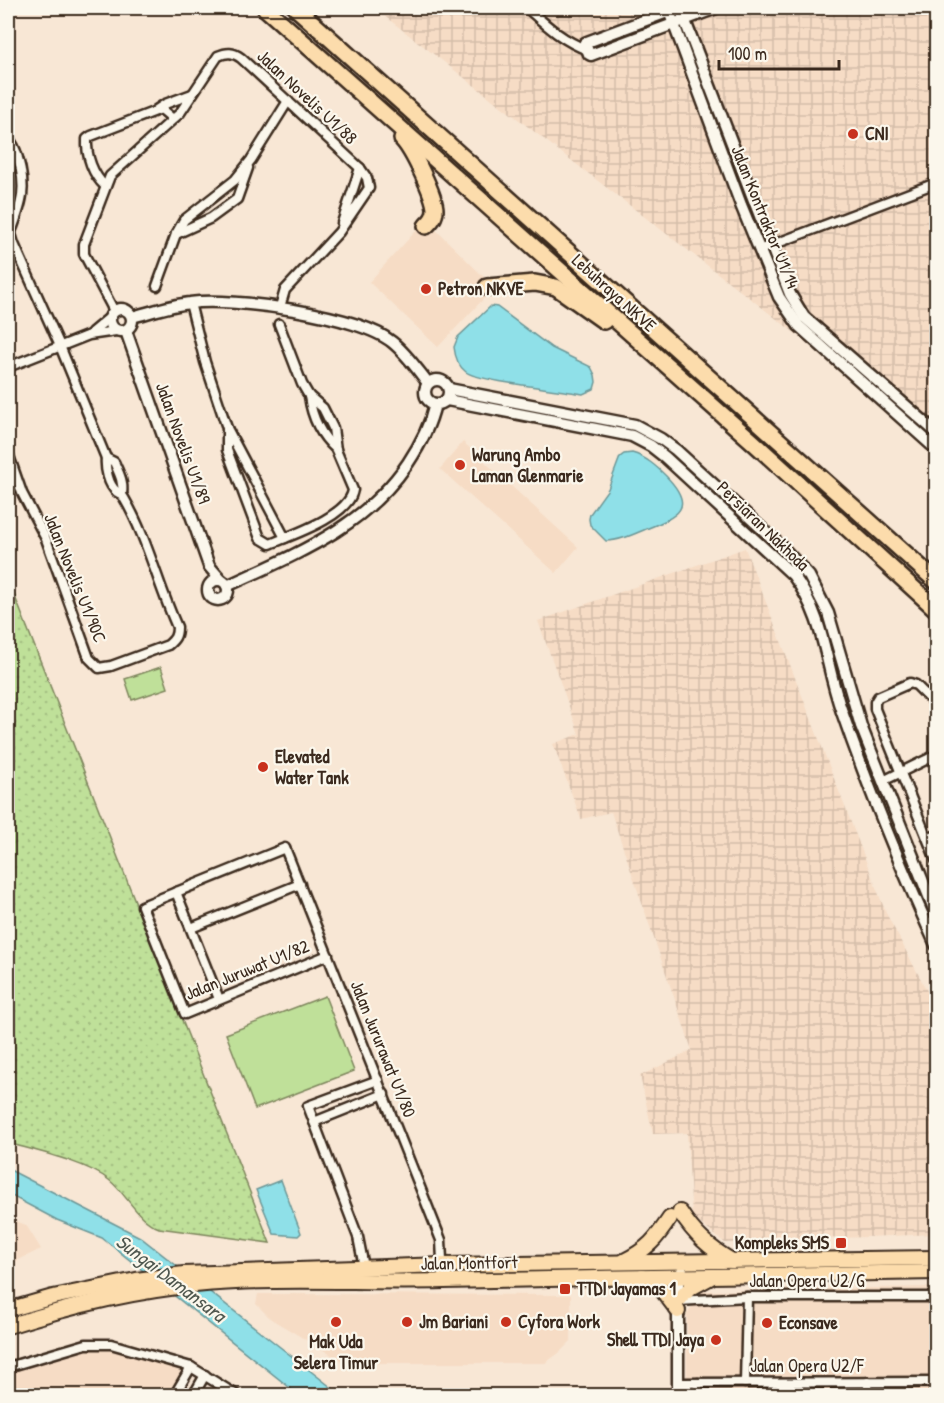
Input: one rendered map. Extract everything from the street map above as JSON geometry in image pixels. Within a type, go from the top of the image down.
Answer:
[{"type":"highway","name":"Lebuhraya NKVE","points":[[265,8],[753,442],[936,609]]},
{"type":"highway","name":"Lebuhraya NKVE","points":[[296,8],[936,581]]},
{"type":"highway","points":[[353,86],[412,151],[435,208],[434,218],[426,226]]},
{"type":"highway","points":[[487,287],[535,283],[556,287],[598,317],[753,442]]},
{"type":"main road","points":[[619,1263],[655,1241],[675,1215],[704,1242],[733,1261]]},
{"type":"main road","name":"Jalan Montfort","points":[[8,1326],[121,1297],[195,1285],[248,1282],[642,1277],[733,1261],[936,1258]]},
{"type":"main road","name":"Jalan Montfort","points":[[8,1310],[53,1297],[107,1286],[184,1274],[236,1271],[619,1263],[715,1275],[936,1272]]},
{"type":"main road","points":[[642,1277],[662,1290],[678,1306],[689,1289],[715,1275]]},
{"type":"street","points":[[527,8],[549,29],[572,44],[588,50]]},
{"type":"street","points":[[676,9],[585,43],[591,56],[716,8]]},
{"type":"street","name":"Jalan Kontraktor U1/14","points":[[676,9],[685,20],[790,294],[804,316],[936,432]]},
{"type":"street","name":"Jalan Kontraktor U1/14","points":[[676,9],[673,24],[779,297],[799,326],[936,449]]},
{"type":"street","name":"Jalan Novelis U1/88","points":[[112,314],[84,254],[84,244],[105,186],[110,176],[180,113],[218,56],[225,53],[235,53],[360,168],[367,178],[369,188],[339,232],[285,291],[280,307]]},
{"type":"street","points":[[153,111],[192,94]]},
{"type":"street","points":[[157,286],[176,234],[184,220],[236,180],[288,101]]},
{"type":"street","points":[[105,186],[96,177],[87,139],[161,109],[174,119]]},
{"type":"street","points":[[8,138],[15,148],[24,177],[18,212],[11,233]]},
{"type":"street","points":[[176,234],[211,218],[237,199],[251,159]]},
{"type":"street","name":"Jalan Novelis U1/88","points":[[339,232],[360,168]]},
{"type":"street","points":[[759,250],[936,183]]},
{"type":"street","points":[[8,223],[14,244],[60,346]]},
{"type":"street","points":[[132,317],[190,303],[228,302],[280,307],[342,321],[390,340],[405,354],[428,383]]},
{"type":"street","points":[[190,303],[205,362],[227,428],[285,538]]},
{"type":"street","points":[[8,367],[89,335],[121,331],[132,322],[132,317],[125,309],[112,314],[89,335]]},
{"type":"street","points":[[112,314],[110,322],[121,331]]},
{"type":"street","points":[[227,428],[227,450],[234,469],[260,538],[270,544],[323,520],[349,501],[352,496],[353,490],[336,450],[325,439],[311,412],[309,396],[290,356],[279,324]]},
{"type":"street","name":"Jalan Novelis U1/89","points":[[121,331],[210,566],[224,583]]},
{"type":"street","name":"Jalan Novelis U1/90C","points":[[8,453],[22,493],[46,539],[93,664],[99,668],[111,666],[168,645],[175,639],[177,627],[136,522],[122,494],[116,492],[105,468],[106,458],[60,346]]},
{"type":"street","points":[[438,380],[445,383],[448,394],[441,404],[435,404],[426,398],[425,390],[428,383],[438,380]]},
{"type":"street","name":"Persiaran Nakhoda","points":[[448,394],[636,425],[661,439],[684,458],[784,549],[809,576],[828,613],[861,726],[936,914]]},
{"type":"street","name":"Persiaran Nakhoda","points":[[448,394],[632,436],[665,457],[794,575],[804,589],[818,619],[841,709],[932,921],[936,945]]},
{"type":"street","points":[[224,583],[227,595],[222,599],[216,599],[208,593],[210,584],[215,580],[224,583],[305,550],[350,523],[374,504],[396,481],[420,446],[432,418],[435,404]]},
{"type":"street","points":[[234,469],[240,464],[246,465]]},
{"type":"street","name":"Jalan Novelis U1/89","points":[[210,566],[210,584]]},
{"type":"street","points":[[936,705],[913,683],[878,698],[874,709],[900,772],[932,837],[936,860]]},
{"type":"street","points":[[883,781],[936,755]]},
{"type":"street","name":"Jalan Jururawat U1/80","points":[[176,892],[285,848],[441,1240],[443,1281]]},
{"type":"street","points":[[191,928],[300,884]]},
{"type":"street","points":[[176,892],[219,999]]},
{"type":"street","name":"Jalan Juruwat U1/82","points":[[176,892],[142,906],[185,1014],[328,955]]},
{"type":"street","points":[[364,1267],[358,1237],[308,1106],[378,1080]]},
{"type":"street","points":[[314,1122],[384,1094]]},
{"type":"street","points":[[678,1272],[678,1395]]},
{"type":"street","points":[[745,1383],[747,1297]]},
{"type":"street","name":"Jalan Opera U2/G","points":[[678,1306],[747,1297],[936,1297]]},
{"type":"street","points":[[8,1367],[86,1344],[101,1343],[191,1367],[238,1395]]},
{"type":"street","points":[[174,1395],[191,1367]]},
{"type":"street","points":[[193,1395],[205,1375]]},
{"type":"street","points":[[868,1382],[868,1395]]},
{"type":"street","points":[[935,1395],[936,1382]]},
{"type":"street","name":"Jalan Opera U2/F","points":[[678,1383],[936,1382]]},
{"type":"street","points":[[698,1383],[698,1395]]},
{"type":"street","points":[[781,1383],[782,1395]]},
{"type":"shaded area","points":[[374,8],[936,8],[936,442]]},
{"type":"shaded area","points":[[426,220],[490,283],[490,292],[438,347],[369,282]]},
{"type":"shaded area","points":[[463,442],[578,547],[556,573],[440,469]]},
{"type":"shaded area","points":[[745,548],[886,913],[936,1008],[936,1234],[725,1243],[692,1217],[687,1133],[653,1134],[640,1076],[692,1050],[611,812],[581,819],[553,744],[579,734],[538,621]]},
{"type":"shaded area","points":[[8,1218],[26,1225],[41,1249],[8,1265]]},
{"type":"shaded area","points":[[936,1287],[936,1395],[687,1395],[687,1314],[702,1291]]},
{"type":"shaded area","points":[[258,1294],[571,1295],[571,1341],[545,1363],[345,1363],[271,1319],[256,1304]]},
{"type":"shaded area","points":[[103,1345],[186,1369],[171,1395],[8,1396],[8,1370],[85,1347]]},
{"type":"green space","points":[[8,579],[270,1243],[159,1228],[144,1219],[109,1180],[99,1174],[60,1158],[8,1143]]},
{"type":"green space","points":[[161,667],[168,688],[132,700],[125,679]]},
{"type":"green space","points":[[325,996],[354,1071],[255,1109],[226,1034]]},
{"type":"water","points":[[491,306],[497,307],[552,348],[591,367],[596,382],[594,389],[583,394],[486,379],[466,372],[457,361],[454,347],[458,337]]},
{"type":"water","points":[[632,453],[650,462],[666,476],[680,496],[682,503],[680,510],[667,520],[627,537],[606,541],[590,525],[590,514],[608,489],[620,457]]},
{"type":"water","name":"Sungai Damansara","points":[[8,1169],[140,1237],[341,1395],[299,1395],[102,1238],[57,1220],[8,1194]]},
{"type":"water","points":[[281,1180],[301,1233],[298,1236],[274,1234],[256,1190]]},
{"type":"place","name":"CNI","points":[[853,134]]},
{"type":"place","name":"Petron NKVE","points":[[426,289]]},
{"type":"place","name":"Warung Ambo Laman Glenmarie","points":[[460,465]]},
{"type":"place","name":"Elevated Water Tank","points":[[263,767]]},
{"type":"place","name":"Kompleks SMS","points":[[841,1243]]},
{"type":"place","name":"TTDI Jayamas 1","points":[[565,1289]]},
{"type":"place","name":"Mak Uda Selera Timur","points":[[336,1322]]},
{"type":"place","name":"Jm Bariani","points":[[407,1322]]},
{"type":"place","name":"Cyfora Work","points":[[506,1322]]},
{"type":"place","name":"Econsave","points":[[767,1323]]},
{"type":"place","name":"Shell TTDI Jaya","points":[[716,1340]]}]
